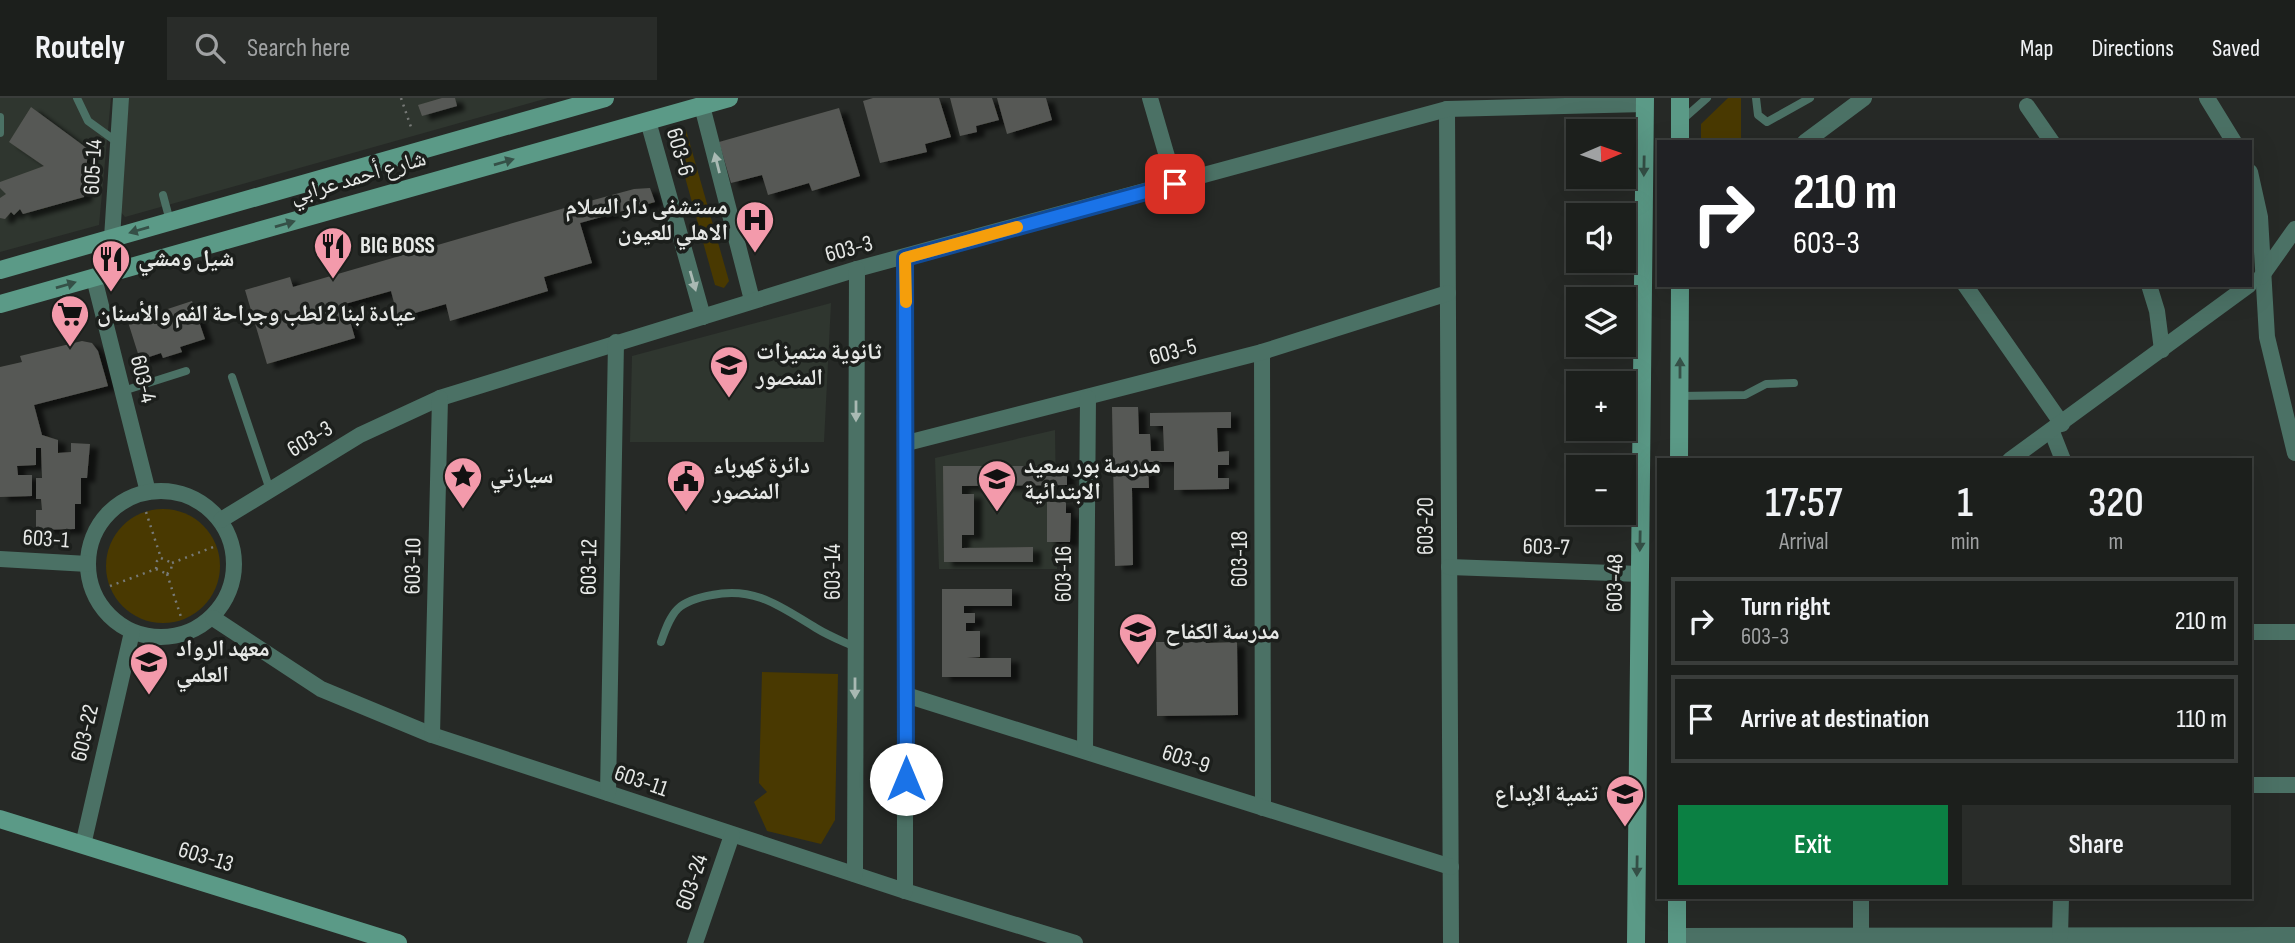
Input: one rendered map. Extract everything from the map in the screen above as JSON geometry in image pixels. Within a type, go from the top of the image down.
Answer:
[{"type":"street","name":"605-14","points":[[112,238],[121,98]]},
{"type":"street","name":"شارع أحمد عرابي","points":[[0,270],[605,98]]},
{"type":"street","name":"شارع أحمد عرابي","points":[[0,304],[729,98]]},
{"type":"street","points":[[1150,98],[1175,184]]},
{"type":"street","points":[[1680,98],[1680,140]]},
{"type":"street","points":[[1808,140],[1864,98]]},
{"type":"street","points":[[2207,98],[2233,140]]},
{"type":"street","name":"603-3","points":[[220,520],[360,435],[440,398],[856,269],[905,258],[1447,109],[1645,101]]},
{"type":"street","name":"603-48","points":[[1636,943],[1640,573],[1650,506],[1645,101]]},
{"type":"street","name":"603-6","points":[[702,106],[752,300]]},
{"type":"street","points":[[2027,106],[2051,140]]},
{"type":"street","name":"603-20","points":[[1447,109],[1451,943]]},
{"type":"street","name":"603-6","points":[[648,121],[702,317]]},
{"type":"street","points":[[2252,181],[2260,217],[2254,282],[2295,453]]},
{"type":"street","points":[[2254,282],[2295,229]]},
{"type":"street","points":[[905,258],[905,891]]},
{"type":"street","name":"603-14","points":[[855,874],[856,269]]},
{"type":"street","name":"603-4","points":[[93,278],[148,492]]},
{"type":"street","points":[[1679,458],[1680,287]]},
{"type":"street","points":[[1966,287],[2057,428],[2063,458]]},
{"type":"street","points":[[2150,287],[2157,311],[2162,350]]},
{"type":"street","points":[[2013,458],[2247,287]]},
{"type":"street","name":"603-5","points":[[907,443],[1262,352],[1448,293]]},
{"type":"street","name":"603-12","points":[[608,793],[616,342]]},
{"type":"street","name":"603-18","points":[[1262,352],[1263,808]]},
{"type":"street","name":"603-10","points":[[432,735],[440,398]]},
{"type":"street","name":"603-16","points":[[1085,750],[1088,398]]},
{"type":"street","points":[[169,491],[188,496],[206,506],[220,520],[230,539],[234,570],[226,601],[213,618],[195,630],[174,637],[153,638],[132,632],[114,621],[100,605],[91,586],[88,565],[92,539],[105,517],[124,501],[148,492],[169,491]]},
{"type":"street","name":"603-1","points":[[0,559],[88,565]]},
{"type":"street","name":"603-7","points":[[1449,567],[1640,573]]},
{"type":"street","name":"603-11","points":[[213,618],[321,689],[432,735],[905,891],[1075,943]]},
{"type":"street","name":"603-22","points":[[83,845],[132,632]]},
{"type":"street","points":[[2252,632],[2295,632]]},
{"type":"street","name":"603-9","points":[[906,695],[1451,867]]},
{"type":"street","points":[[2252,785],[2295,785]]},
{"type":"street","name":"603-13","points":[[0,819],[398,943]]},
{"type":"street","name":"603-24","points":[[695,943],[732,835]]},
{"type":"street","points":[[1677,899],[1677,940],[1861,936],[2275,939],[2295,935]]},
{"type":"street","points":[[1861,899],[1861,936]]},
{"type":"street","points":[[2060,936],[2061,899]]},
{"type":"lane","points":[[77,98],[88,121],[117,142]]},
{"type":"lane","points":[[1680,122],[1707,98]]},
{"type":"lane","points":[[1756,98],[1758,115],[1768,122],[1810,98]]},
{"type":"lane","points":[[0,117],[0,133]]},
{"type":"lane","points":[[163,195],[170,221]]},
{"type":"lane","points":[[123,391],[186,371]]},
{"type":"lane","points":[[232,377],[270,490]]},
{"type":"lane","points":[[1680,396],[1745,395],[1766,384],[1794,383]]},
{"type":"lane","points":[[661,642],[670,618],[687,600],[725,592],[753,593],[774,600],[818,629],[855,648]]},
{"type":"path","points":[[401,98],[412,130]]},
{"type":"path","points":[[146,512],[162,558]]},
{"type":"path","points":[[172,563],[216,546]]},
{"type":"path","points":[[156,569],[157,561],[162,558],[167,558],[172,563]]},
{"type":"path","points":[[167,574],[172,563]]},
{"type":"path","points":[[110,586],[156,569],[167,574],[182,620]]},
{"type":"shaded area","points":[[0,98],[111,98],[99,225],[0,252]]},
{"type":"shaded area","points":[[129,98],[548,98],[125,217],[119,210]]},
{"type":"shaded area","points":[[1728,98],[1741,98],[1741,140],[1701,140],[1701,124]]},
{"type":"shaded area","points":[[679,126],[686,130],[729,281],[724,288],[715,285],[673,134]]},
{"type":"shaded area","name":"ثانوية متميزات المنصور","points":[[831,303],[824,442],[630,442],[632,356]]},
{"type":"shaded area","name":"مدرسة بور سعيد الابتدائية","points":[[1055,430],[1057,569],[939,569],[935,458]]},
{"type":"shaded area","points":[[163,509],[185,513],[195,518],[211,534],[216,544],[220,566],[216,588],[211,598],[195,614],[185,619],[163,623],[141,619],[131,614],[115,598],[110,588],[106,566],[110,544],[115,534],[131,518],[141,513]]},
{"type":"shaded area","points":[[762,672],[838,674],[835,820],[821,844],[767,831],[754,802],[767,792],[759,783]]},
{"type":"building","points":[[442,98],[455,98],[457,106],[422,116],[418,105]]},
{"type":"building","points":[[873,98],[939,98],[951,137],[925,144],[927,152],[880,163],[863,101]]},
{"type":"building","points":[[950,98],[992,98],[999,120],[976,126],[977,132],[960,136]]},
{"type":"building","points":[[997,98],[1046,98],[1052,120],[1007,134]]},
{"type":"building","points":[[31,107],[88,149],[84,197],[23,214],[20,209],[14,215],[11,212],[5,219],[0,218],[0,198],[6,194],[0,188],[0,182],[44,166],[9,142]]},
{"type":"building","points":[[839,108],[860,176],[812,191],[809,183],[768,195],[762,175],[731,183],[719,142]]},
{"type":"building","points":[[650,188],[655,202],[580,223],[592,263],[544,277],[548,291],[450,321],[446,304],[398,318],[391,291],[345,304],[355,338],[267,364],[245,290],[290,277],[293,287],[575,205],[634,189]]},
{"type":"building","points":[[192,301],[205,339],[180,347],[182,352],[163,358],[161,353],[140,360],[128,322]]},
{"type":"building","points":[[82,341],[92,343],[98,351],[108,386],[34,405],[42,435],[58,440],[58,453],[71,452],[71,443],[90,444],[87,478],[81,478],[81,504],[75,504],[75,529],[36,530],[36,510],[42,510],[41,499],[36,499],[36,478],[42,478],[41,448],[36,448],[36,465],[17,466],[18,475],[32,475],[32,496],[0,497],[0,367],[22,362],[20,356]]},
{"type":"building","points":[[1112,407],[1138,407],[1139,434],[1150,434],[1151,451],[1164,451],[1163,426],[1150,426],[1150,413],[1231,412],[1231,428],[1217,428],[1218,452],[1229,451],[1229,465],[1218,465],[1218,478],[1229,478],[1229,489],[1174,490],[1174,462],[1148,462],[1149,488],[1132,488],[1133,565],[1115,566]]},
{"type":"building","points":[[943,466],[1067,466],[1067,485],[962,486],[962,494],[974,494],[974,535],[962,535],[962,548],[1033,547],[1033,562],[944,562]]},
{"type":"building","points":[[1047,502],[1066,502],[1066,513],[1071,513],[1070,542],[1047,542]]},
{"type":"building","points":[[942,589],[1012,589],[1012,606],[964,606],[964,613],[975,613],[975,623],[966,623],[966,631],[980,631],[980,657],[967,658],[1011,658],[1011,677],[942,677]]},
{"type":"building","points":[[1194,628],[1206,628],[1206,643],[1237,642],[1238,715],[1157,716],[1156,642],[1194,642]]},
{"type":"slow traffic","points":[[906,302],[905,258],[1017,227]]},
{"type":"place","name":"مستشفى دار السلام الاهلي للعيون","points":[[755,254]]},
{"type":"place","name":"BIG BOSS","points":[[333,280]]},
{"type":"place","name":"شيل ومشي","points":[[111,293]]},
{"type":"place","name":"عيادة لبنا 2 لطب وجراحة الفم والأسنان","points":[[70,348]]},
{"type":"place","name":"ثانوية متميزات المنصور","points":[[729,399]]},
{"type":"place","name":"سيارتي","points":[[463,510]]},
{"type":"place","name":"دائرة كهرباء المنصور","points":[[686,513]]},
{"type":"place","name":"مدرسة بور سعيد الابتدائية","points":[[997,513]]},
{"type":"place","name":"مدرسة الكفاح","points":[[1138,666]]},
{"type":"place","name":"معهد الرواد العلمي","points":[[149,696]]},
{"type":"place","name":"تنمية الإبداع","points":[[1625,828]]},
{"type":"route","points":[[906,779],[905,258],[1175,184]]}]
